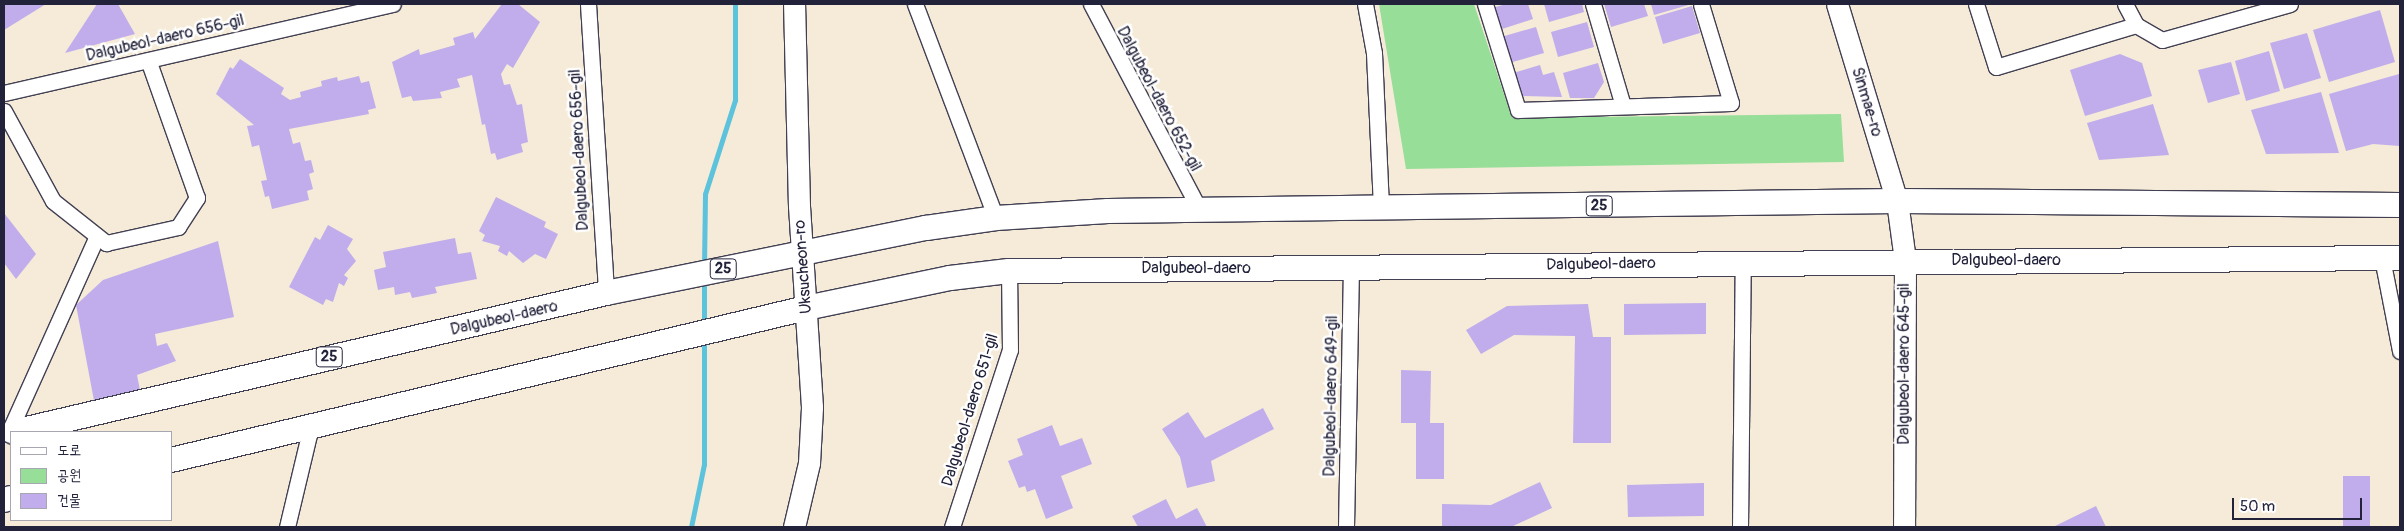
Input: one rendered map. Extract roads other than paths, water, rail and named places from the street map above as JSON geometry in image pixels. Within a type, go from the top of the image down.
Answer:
[{"type":"main road","name":"Dalgubeol-daero","points":[[18,431],[606,293],[802,252],[996,218],[1199,209],[1898,201],[2400,205]]},
{"type":"main road","name":"Dalgubeol-daero","points":[[311,426],[652,343],[806,308],[950,278],[1010,271],[1904,260],[2391,258]]},
{"type":"main road","points":[[172,460],[311,426]]},
{"type":"street","name":"Dalgubeol-daero 656-gil","points":[[4,93],[393,4]]},
{"type":"street","name":"Dalgubeol-daero 656-gil","points":[[588,4],[606,293]]},
{"type":"street","name":"Uksucheon-ro","points":[[794,4],[802,252],[812,407],[809,463],[794,527]]},
{"type":"street","points":[[915,4],[996,218]]},
{"type":"street","name":"Dalgubeol-daero 652-gil","points":[[1091,4],[1199,209]]},
{"type":"street","points":[[1365,4],[1374,53],[1381,207]]},
{"type":"street","points":[[1485,4],[1518,110],[1731,103],[1701,4]]},
{"type":"street","points":[[1593,4],[1623,106]]},
{"type":"street","name":"Sinmae-ro","points":[[1837,4],[1898,201]]},
{"type":"street","points":[[1976,4],[1996,67],[2136,25]]},
{"type":"street","points":[[2126,4],[2136,25],[2162,40],[2290,4]]},
{"type":"street","points":[[4,111],[53,201],[106,243],[178,227],[197,198],[148,60]]},
{"type":"street","name":"Dalgubeol-daero 645-gil","points":[[1898,201],[1904,260],[1904,527]]},
{"type":"street","points":[[9,433],[97,236]]},
{"type":"street","points":[[2391,258],[2400,351]]},
{"type":"street","points":[[1740,527],[1743,262]]},
{"type":"street","name":"Dalgubeol-daero 649-gil","points":[[1346,527],[1352,266]]},
{"type":"street","name":"Dalgubeol-daero 651-gil","points":[[952,527],[1010,350],[1010,271]]},
{"type":"street","points":[[286,527],[311,426]]},
{"type":"waterway","points":[[704,266],[705,194],[735,100],[735,4]]},
{"type":"waterway","points":[[704,279],[704,326]]},
{"type":"waterway","points":[[691,527],[704,464],[704,339]]}]
